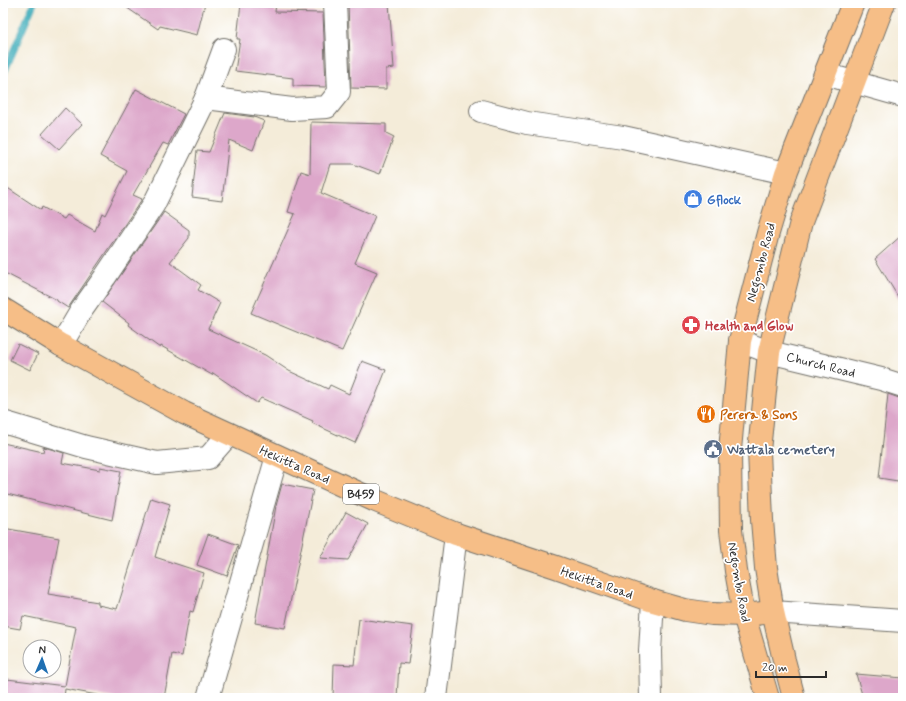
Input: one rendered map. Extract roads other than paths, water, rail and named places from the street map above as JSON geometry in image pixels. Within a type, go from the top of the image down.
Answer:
[{"type":"main road","name":"Negombo Road","points":[[768,698],[744,615],[736,571],[731,530],[730,450],[740,341],[768,233],[786,173],[853,3]]},
{"type":"main road","points":[[794,698],[784,660],[766,568],[762,520],[759,451],[769,352],[801,222],[884,3]]},
{"type":"main road","name":"Hekitta Road","points":[[3,309],[61,345],[184,413],[376,501],[456,534],[653,601],[685,610],[712,614],[744,615],[774,612]]},
{"type":"street","points":[[206,98],[292,109],[327,107],[339,92],[335,3]]},
{"type":"street","points":[[61,345],[81,311],[106,277],[154,204],[206,98],[224,49]]},
{"type":"street","points":[[825,74],[903,96]]},
{"type":"street","points":[[481,111],[527,123],[623,137],[786,173]]},
{"type":"street","name":"Church Road","points":[[740,341],[769,352],[881,379],[903,386]]},
{"type":"street","points":[[3,422],[86,447],[157,463],[208,458],[229,434]]},
{"type":"street","points":[[208,698],[276,456]]},
{"type":"street","points":[[436,698],[456,534]]},
{"type":"street","points":[[651,698],[650,652],[653,601]]},
{"type":"street","points":[[774,612],[903,621]]},
{"type":"waterway","points":[[3,75],[34,3]]},
{"type":"place","name":"Gflock","points":[[693,199]]},
{"type":"place","name":"Health and Glow","points":[[691,325]]},
{"type":"place","name":"Perera & Sons","points":[[706,414]]},
{"type":"place","name":"Wattala cemetery","points":[[713,449]]}]
